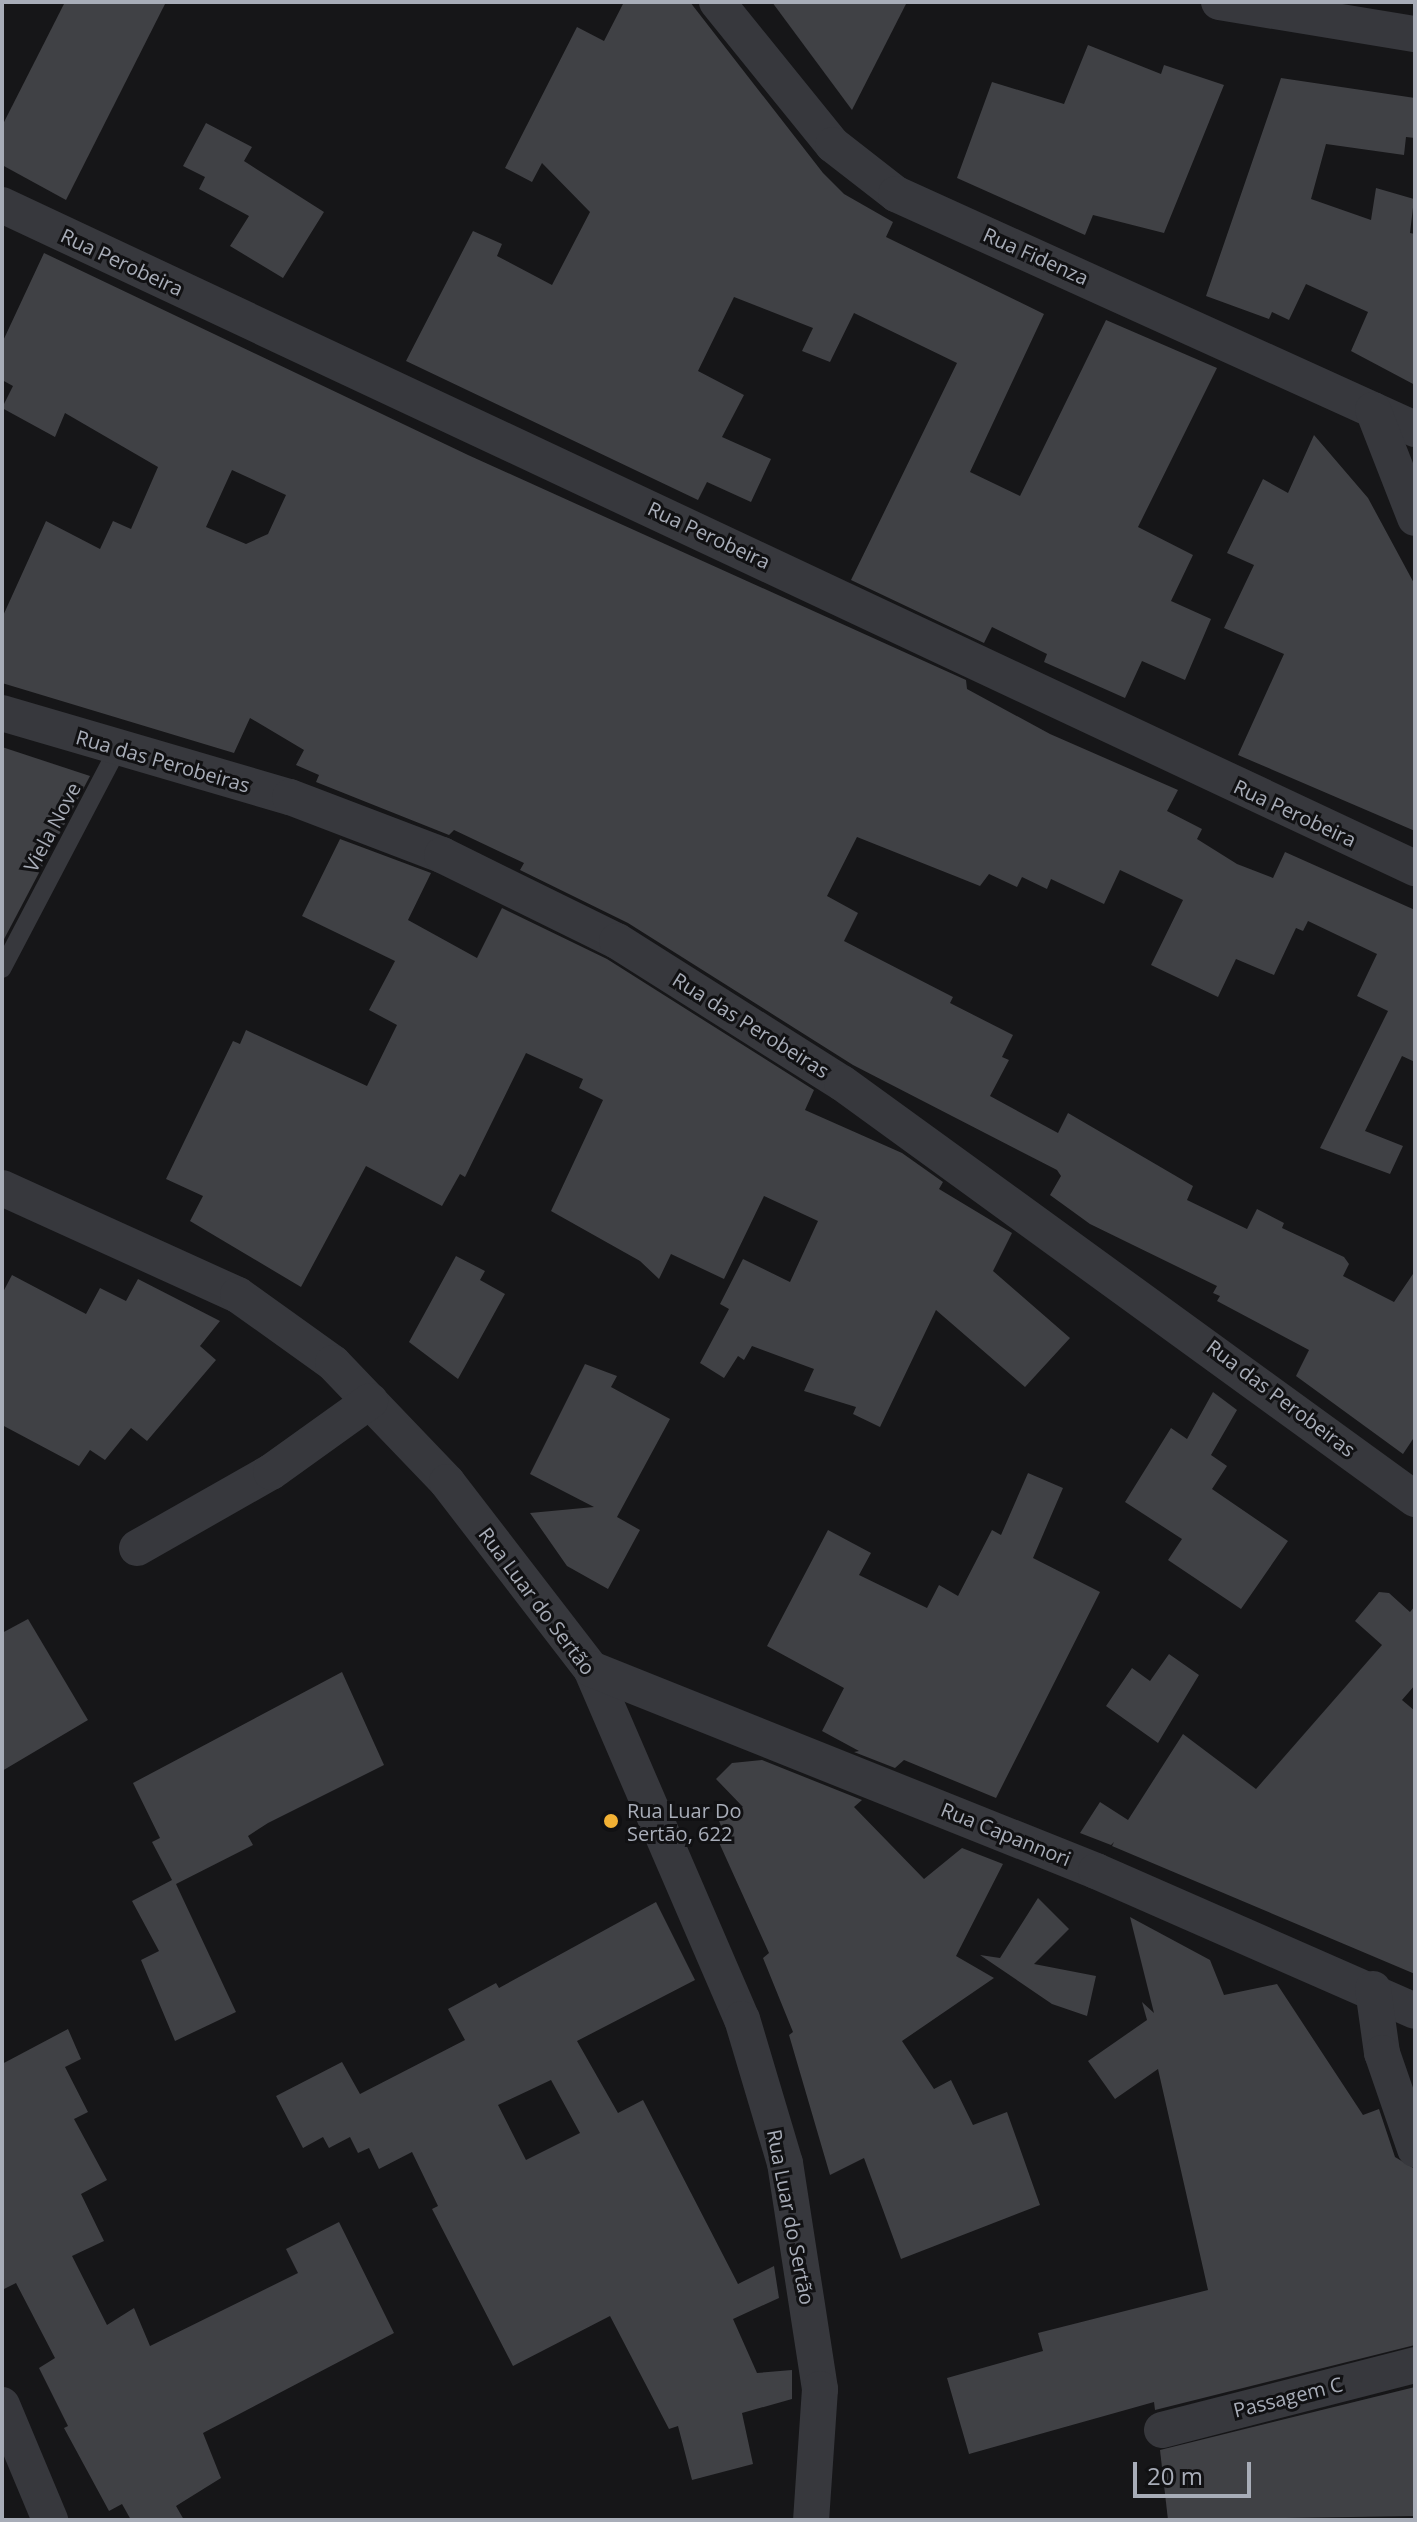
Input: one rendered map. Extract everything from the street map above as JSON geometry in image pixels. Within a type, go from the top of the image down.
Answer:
[{"type":"street","name":"Rua Fidenza","points":[[717,2],[833,145],[896,194],[1415,429]]},
{"type":"street","points":[[1219,2],[1415,34]]},
{"type":"street","name":"Rua Perobeira","points":[[2,205],[1415,868]]},
{"type":"street","points":[[1373,410],[1415,518]]},
{"type":"street","name":"Rua das Perobeiras","points":[[2,713],[290,797],[442,855],[617,941],[842,1083],[1415,1499]]},
{"type":"street","name":"Rua Luar do Sertão","points":[[2,1188],[238,1295],[333,1363],[447,1482],[591,1669],[742,2019],[785,2163],[820,2389],[811,2520]]},
{"type":"street","points":[[137,1548],[271,1472],[370,1401]]},
{"type":"street","name":"Rua Capannori","points":[[591,1669],[1081,1865],[1373,1989],[1415,2011]]},
{"type":"street","points":[[1373,1989],[1382,2053],[1415,2149]]},
{"type":"street","name":"Passagem C","points":[[1162,2430],[1415,2365]]},
{"type":"street","points":[[2,2405],[50,2520]]},
{"type":"lane","name":"Viela Nove","points":[[2,969],[118,748]]},
{"type":"building","points":[[65,2],[166,2],[66,200],[2,165],[2,126]]},
{"type":"building","points":[[624,2],[690,2],[823,173],[844,194],[893,222],[886,237],[1044,314],[970,472],[1020,496],[1106,320],[1217,368],[1138,527],[1193,555],[1171,601],[1211,619],[1185,680],[1142,661],[1125,698],[1044,662],[1047,654],[992,627],[984,643],[851,580],[957,363],[854,313],[830,362],[802,351],[813,328],[734,297],[698,371],[744,395],[722,437],[771,459],[751,502],[707,482],[698,500],[406,361],[473,231],[502,244],[497,256],[552,285],[590,212],[542,163],[532,182],[505,168],[577,27],[604,41]]},
{"type":"building","points":[[772,2],[907,2],[852,110]]},
{"type":"building","points":[[1088,45],[1161,74],[1164,65],[1224,85],[1164,233],[1093,215],[1085,235],[957,178],[992,82],[1064,104]]},
{"type":"building","points":[[1281,78],[1415,98],[1415,138],[1406,137],[1404,155],[1326,144],[1311,199],[1371,220],[1376,188],[1414,199],[1410,233],[1415,234],[1415,385],[1351,351],[1368,312],[1306,284],[1289,320],[1272,312],[1269,319],[1206,296]]},
{"type":"building","points":[[206,123],[252,147],[244,161],[324,212],[283,278],[230,246],[249,216],[199,189],[205,177],[183,166]]},
{"type":"building","points":[[44,253],[468,455],[966,680],[967,689],[1050,734],[1178,790],[1167,811],[1202,829],[1197,839],[1237,864],[1273,878],[1285,852],[1415,910],[1415,1062],[1402,1056],[1365,1131],[1403,1146],[1390,1174],[1320,1148],[1388,1011],[1357,996],[1377,954],[1308,921],[1303,931],[1296,928],[1274,975],[1236,959],[1218,997],[1151,965],[1183,900],[1120,870],[1104,904],[1051,879],[1047,889],[1022,877],[1017,887],[989,874],[980,886],[857,837],[827,896],[858,913],[844,941],[953,997],[950,1003],[1013,1035],[1002,1057],[1009,1060],[990,1096],[1058,1133],[1068,1113],[1193,1186],[1187,1200],[1247,1229],[1257,1209],[1284,1223],[1282,1228],[1344,1257],[1349,1264],[1343,1276],[1394,1302],[1415,1271],[1415,1436],[1403,1454],[1296,1376],[1309,1350],[1217,1301],[1220,1296],[1213,1293],[1217,1286],[1090,1224],[1050,1195],[1061,1176],[1057,1170],[853,1065],[628,923],[520,870],[524,863],[454,830],[449,835],[316,782],[319,775],[296,765],[304,750],[250,718],[234,753],[2,683],[2,618],[46,521],[100,549],[113,521],[131,529],[158,467],[65,413],[55,437],[2,408],[13,386],[2,380],[2,343]],"holes":[[[232,470],[286,495],[268,534],[246,544],[206,527]]]},
{"type":"building","points":[[1314,435],[1368,498],[1415,585],[1415,831],[1238,755],[1284,654],[1224,628],[1254,565],[1227,553],[1263,479],[1288,493]]},
{"type":"building","points":[[2,747],[90,776],[2,943]]},
{"type":"building","points":[[340,839],[431,873],[408,920],[477,958],[502,908],[607,959],[814,1090],[805,1110],[902,1153],[943,1182],[939,1189],[1012,1233],[993,1271],[1070,1338],[1025,1387],[936,1310],[880,1427],[853,1414],[856,1407],[804,1391],[814,1369],[752,1346],[744,1360],[738,1356],[724,1378],[700,1363],[729,1309],[720,1304],[743,1259],[790,1282],[818,1221],[764,1196],[724,1279],[671,1254],[659,1279],[640,1261],[551,1211],[603,1100],[579,1088],[583,1079],[526,1053],[465,1177],[460,1174],[442,1206],[366,1166],[301,1287],[190,1221],[203,1196],[166,1179],[233,1041],[240,1044],[246,1030],[367,1086],[397,1025],[369,1010],[395,961],[302,916]]},
{"type":"building","points":[[456,1256],[485,1271],[480,1280],[505,1294],[458,1379],[409,1342]]},
{"type":"building","points":[[12,1275],[86,1314],[100,1288],[126,1301],[138,1279],[220,1321],[200,1346],[216,1360],[147,1441],[131,1428],[105,1460],[90,1450],[79,1466],[2,1425],[2,1294]]},
{"type":"building","points":[[585,1364],[617,1376],[611,1387],[670,1419],[617,1517],[640,1530],[608,1589],[567,1566],[530,1513],[594,1507],[530,1474]]},
{"type":"building","points":[[1213,1392],[1237,1410],[1211,1455],[1227,1466],[1212,1489],[1288,1541],[1241,1609],[1168,1560],[1182,1539],[1125,1502],[1171,1428],[1187,1439]]},
{"type":"building","points":[[1028,1473],[1063,1488],[1033,1558],[1100,1592],[996,1798],[904,1760],[895,1768],[854,1752],[859,1751],[822,1731],[844,1688],[767,1646],[828,1530],[871,1553],[859,1575],[927,1608],[939,1585],[958,1596],[992,1530],[1001,1535]]},
{"type":"building","points":[[1379,1592],[1389,1593],[1410,1612],[1415,1606],[1415,1685],[1402,1700],[1415,1711],[1415,1974],[1112,1846],[1114,1842],[1111,1845],[1080,1833],[1100,1802],[1128,1820],[1183,1734],[1256,1789],[1382,1645],[1355,1621]]},
{"type":"building","points":[[28,1619],[88,1720],[2,1771],[2,1633]]},
{"type":"building","points":[[1169,1654],[1199,1675],[1158,1743],[1106,1706],[1132,1668],[1150,1681]]},
{"type":"building","points":[[342,1672],[384,1765],[268,1823],[248,1836],[253,1845],[176,1884],[236,2012],[175,2041],[141,1960],[159,1951],[132,1901],[172,1880],[152,1842],[160,1838],[133,1783]]},
{"type":"building","points":[[762,1760],[862,1800],[854,1807],[924,1879],[962,1848],[1003,1864],[956,1956],[994,1978],[902,2041],[934,2089],[951,2080],[973,2125],[1007,2112],[1040,2205],[901,2259],[864,2158],[830,2175],[789,2035],[793,2032],[763,1958],[769,1953],[717,1838],[724,1834],[718,1818],[743,1807],[716,1779],[732,1763]]},
{"type":"building","points":[[1038,1898],[1069,1929],[1034,1964],[1096,1976],[1087,2016],[1052,2004],[980,1955],[1000,1958]]},
{"type":"building","points":[[656,1902],[695,1980],[577,2041],[618,2113],[643,2100],[738,2284],[774,2266],[779,2298],[733,2319],[757,2373],[792,2370],[792,2399],[742,2413],[753,2464],[692,2480],[678,2426],[669,2429],[610,2316],[513,2366],[432,2209],[438,2206],[412,2152],[379,2169],[369,2148],[358,2153],[350,2137],[329,2148],[323,2137],[303,2148],[276,2096],[342,2062],[360,2094],[465,2040],[448,2009],[496,1983],[499,1988]],"holes":[[[551,2080],[580,2133],[526,2160],[498,2105]]]},
{"type":"building","points":[[1130,1917],[1210,1960],[1224,1995],[1277,1984],[1363,2115],[1379,2109],[1395,2157],[1415,2169],[1415,2345],[1155,2410],[1154,2402],[969,2454],[947,2378],[1043,2351],[1038,2333],[1208,2290],[1158,2069],[1115,2099],[1088,2061],[1147,2020],[1142,2002],[1154,2013]]},
{"type":"building","points":[[68,2029],[81,2059],[65,2067],[88,2112],[74,2119],[107,2180],[81,2194],[104,2241],[72,2256],[107,2325],[134,2308],[150,2346],[298,2273],[286,2249],[339,2222],[394,2333],[203,2433],[221,2478],[176,2506],[184,2520],[131,2520],[122,2504],[109,2511],[64,2428],[68,2426],[39,2368],[55,2358],[16,2283],[2,2290],[2,2064]]},
{"type":"building","points":[[1415,2387],[1415,2516],[1168,2520],[1160,2450]]},
{"type":"place","name":"Rua Luar Do Sertão, 622","points":[[611,1821]]}]
